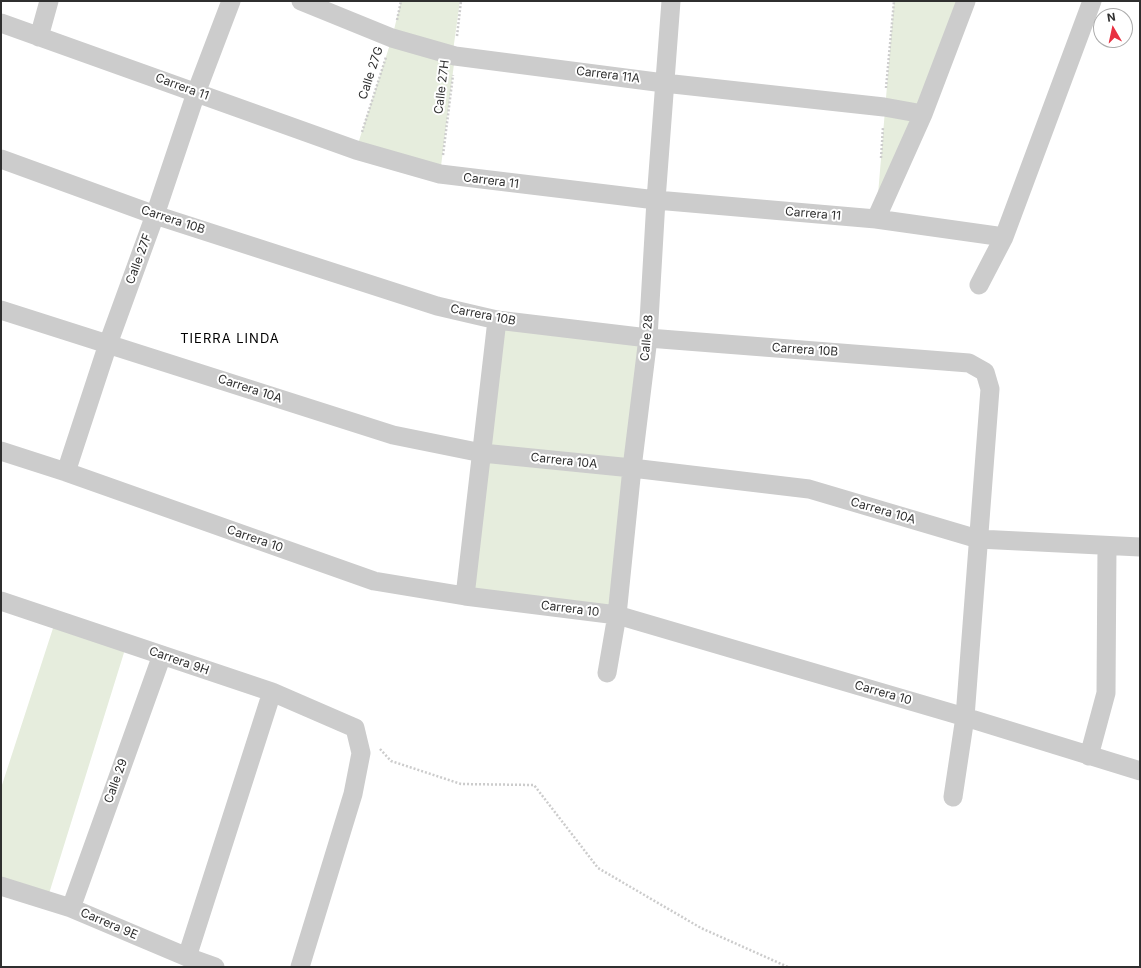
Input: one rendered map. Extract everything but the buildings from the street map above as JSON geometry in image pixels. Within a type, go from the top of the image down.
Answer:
[{"type":"street","points":[[39,37],[49,1]]},
{"type":"street","name":"Calle 27F","points":[[66,472],[108,344],[155,215],[196,93],[231,1]]},
{"type":"street","name":"Carrera 11A","points":[[301,1],[392,38],[455,56],[664,83],[884,107],[923,114]]},
{"type":"street","name":"Calle 28","points":[[607,673],[617,615],[632,468],[648,338],[656,200],[671,1]]},
{"type":"street","points":[[876,219],[923,114],[966,1]]},
{"type":"street","points":[[979,285],[1004,237],[1092,1]]},
{"type":"street","name":"Carrera 11","points":[[1,23],[356,150],[440,174],[656,200],[876,219],[1004,237]]},
{"type":"street","name":"Carrera 10B","points":[[1,159],[155,215],[437,306],[497,320],[648,338],[969,362],[985,372],[990,389],[978,539]]},
{"type":"street","name":"Carrera 10A","points":[[1,310],[393,435],[482,453],[632,468],[809,489],[978,539],[1140,547]]},
{"type":"street","points":[[466,596],[497,320]]},
{"type":"street","name":"Carrera 10","points":[[1,451],[66,472],[374,581],[466,596],[617,615],[965,717],[1140,771]]},
{"type":"street","points":[[953,797],[965,717],[978,539]]},
{"type":"street","points":[[1089,756],[1106,693],[1107,546]]},
{"type":"street","name":"Carrera 9H","points":[[1,601],[272,692],[354,728]]},
{"type":"street","name":"Calle 29","points":[[71,908],[162,655]]},
{"type":"street","points":[[187,957],[272,692]]},
{"type":"street","points":[[300,967],[353,794],[361,753],[354,728]]},
{"type":"street","name":"Carrera 9E","points":[[1,886],[71,908],[187,957],[215,967]]},
{"type":"path","name":"Calle 27G","points":[[356,150],[392,38],[401,1]]},
{"type":"path","name":"Calle 27H","points":[[440,174],[461,1]]},
{"type":"path","points":[[354,728],[372,740],[391,761],[461,784],[534,785],[598,868],[702,928],[788,967]]},
{"type":"green space","points":[[401,1],[460,1],[453,51],[455,56],[440,174],[356,150],[392,38]]},
{"type":"green space","points":[[894,1],[966,1],[876,219]]},
{"type":"green space","points":[[497,320],[648,338],[617,615],[465,596]]},
{"type":"green space","points":[[56,619],[127,643],[47,900],[1,886],[1,788]]},
{"type":"district","name":"TIERRA LINDA","points":[[230,339]]}]
